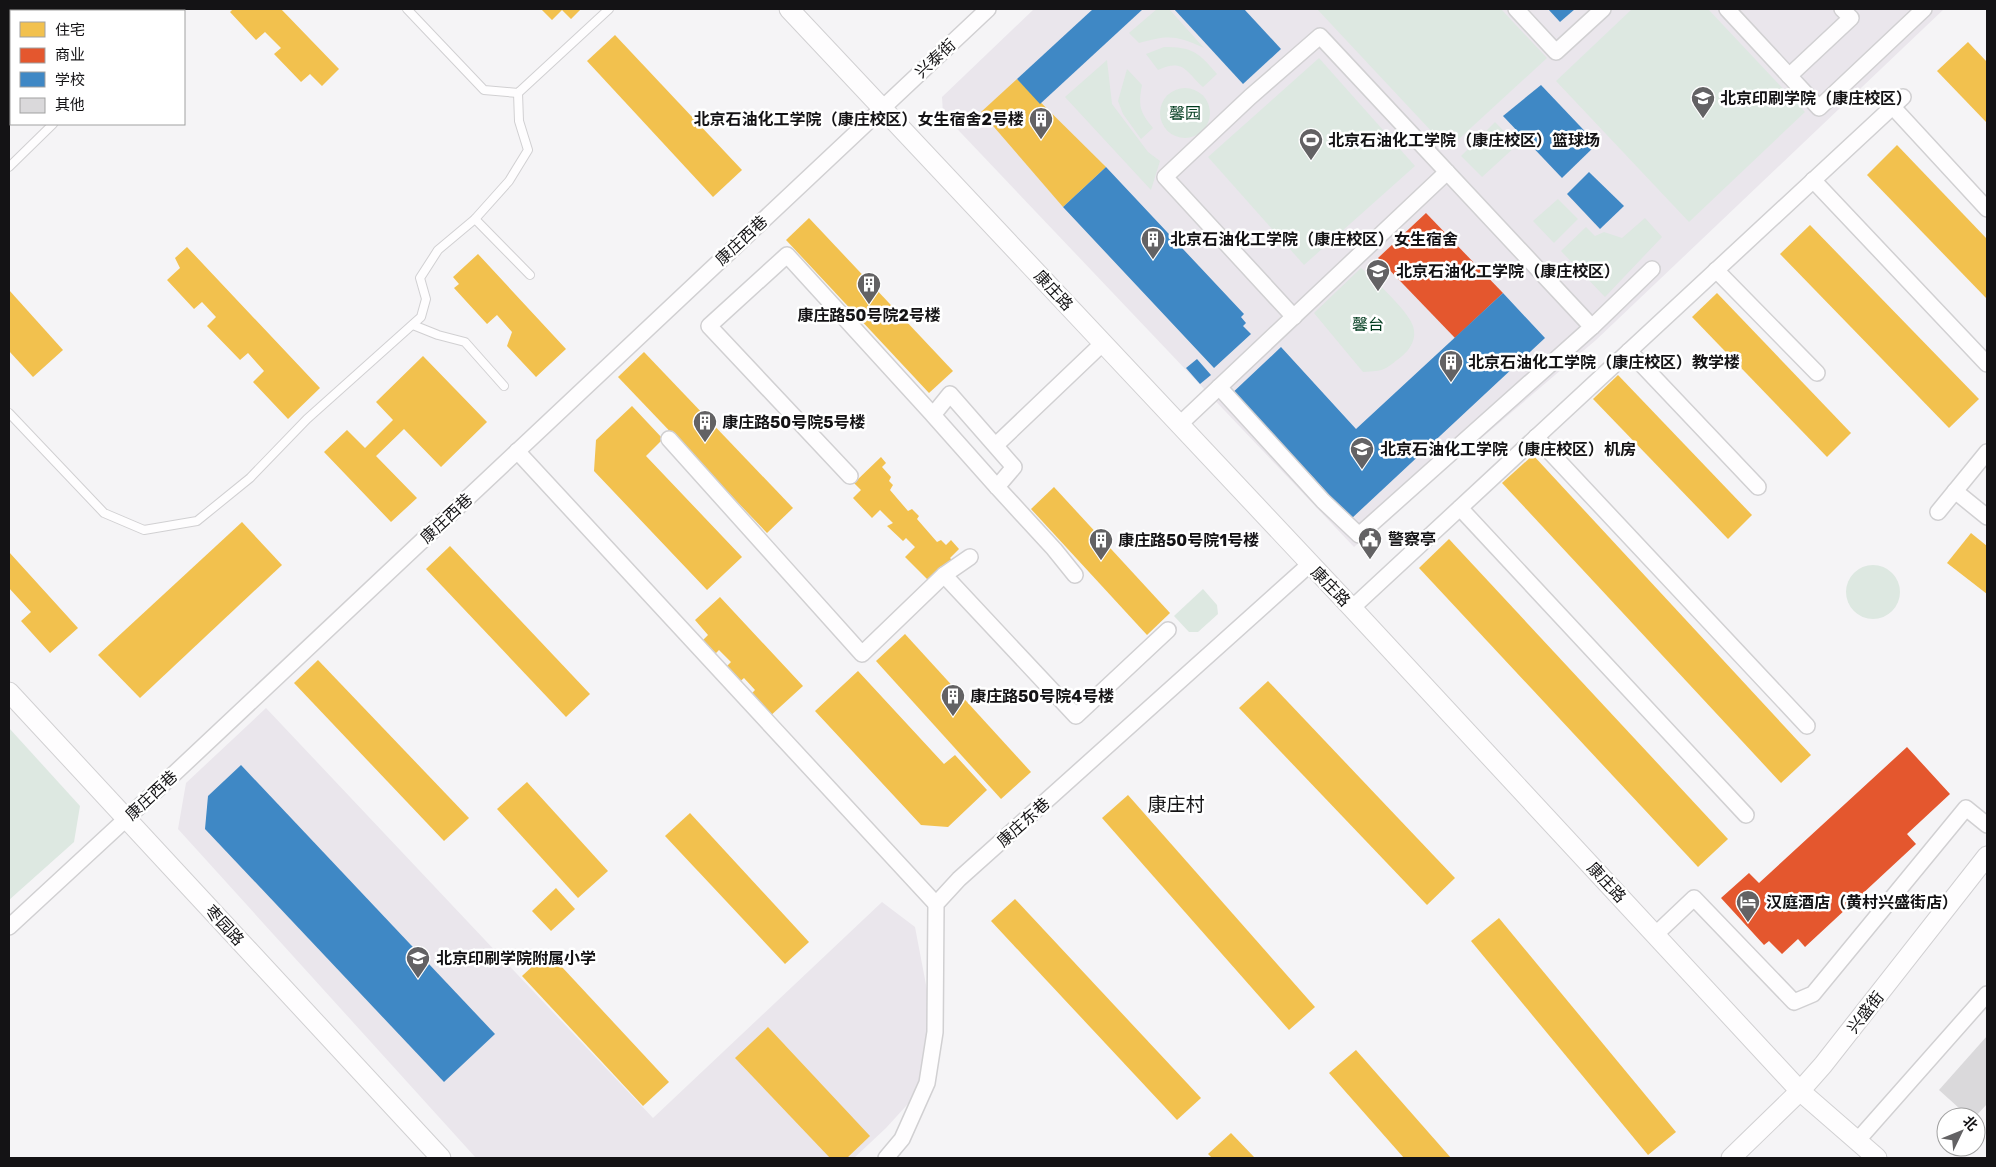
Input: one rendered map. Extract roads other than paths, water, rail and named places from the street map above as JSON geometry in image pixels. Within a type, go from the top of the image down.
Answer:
[{"type":"street","name":"康庄路","points":[[789,9],[1104,342],[1800,1091],[1877,1158]]},
{"type":"street","name":"兴泰街","points":[[882,108],[988,9]]},
{"type":"street","points":[[1516,9],[1556,52],[1603,9]]},
{"type":"street","points":[[1727,9],[1819,108],[1924,9]]},
{"type":"street","points":[[1790,76],[1851,18],[1842,9]]},
{"type":"street","points":[[1294,317],[1165,178],[1248,99],[1320,36],[1592,327]]},
{"type":"street","points":[[1352,608],[1898,101],[1987,209]]},
{"type":"street","name":"康庄西巷","points":[[9,927],[882,108]]},
{"type":"street","points":[[1180,424],[1448,172]]},
{"type":"street","points":[[1813,180],[1987,364]]},
{"type":"street","points":[[850,476],[709,326],[787,255],[1054,549],[1075,576]]},
{"type":"street","points":[[1219,387],[1323,501],[1359,536],[1592,327],[1652,269]]},
{"type":"street","points":[[1716,270],[1817,373]]},
{"type":"street","points":[[996,445],[1104,342]]},
{"type":"street","points":[[1629,351],[1758,487]]},
{"type":"street","points":[[933,415],[950,394],[996,445],[1014,467],[997,487]]},
{"type":"street","points":[[1536,437],[1807,726]]},
{"type":"street","points":[[669,439],[862,654],[944,575],[970,558]]},
{"type":"street","points":[[517,451],[936,904],[935,1032],[928,1083],[902,1139],[886,1158]]},
{"type":"street","points":[[1938,512],[1987,452]]},
{"type":"street","points":[[1955,491],[1987,517]]},
{"type":"street","points":[[1460,508],[1746,815]]},
{"type":"street","name":"康庄东巷","points":[[936,904],[966,872],[1310,564]]},
{"type":"street","points":[[944,575],[1076,716],[1168,630]]},
{"type":"street","name":"枣园路","points":[[9,692],[441,1158]]},
{"type":"street","points":[[1656,934],[1694,898],[1794,1002],[1813,994],[1966,808],[1987,825]]},
{"type":"street","name":"兴盛街","points":[[1731,1158],[1800,1091],[1823,1065],[1987,856]]},
{"type":"street","points":[[1857,1141],[1987,994]]},
{"type":"lane","points":[[407,9],[484,90],[518,93],[609,9]]},
{"type":"lane","points":[[9,413],[104,513],[144,530],[197,520],[250,478],[307,419],[420,317],[426,299],[420,278],[438,250],[475,219],[509,181],[528,150],[519,121],[518,93]]},
{"type":"lane","points":[[9,167],[52,125]]},
{"type":"lane","points":[[475,219],[530,275]]},
{"type":"lane","points":[[413,325],[438,335],[465,342],[504,386]]},
{"type":"place","name":"北京印刷学院（康庄校区）","points":[[1703,119]]},
{"type":"place","name":"北京石油化工学院（康庄校区）女生宿舍2号楼","points":[[1041,140]]},
{"type":"place","name":"北京石油化工学院（康庄校区）篮球场","points":[[1311,161]]},
{"type":"place","name":"北京石油化工学院（康庄校区）女生宿舍","points":[[1153,260]]},
{"type":"place","name":"北京石油化工学院（康庄校区）","points":[[1378,292]]},
{"type":"place","name":"康庄路50号院2号楼","points":[[869,305]]},
{"type":"place","name":"北京石油化工学院（康庄校区）教学楼","points":[[1451,383]]},
{"type":"place","name":"康庄路50号院5号楼","points":[[705,443]]},
{"type":"place","name":"北京石油化工学院（康庄校区）机房","points":[[1362,470]]},
{"type":"place","name":"警察亭","points":[[1370,560]]},
{"type":"place","name":"康庄路50号院1号楼","points":[[1101,561]]},
{"type":"place","name":"康庄路50号院4号楼","points":[[953,717]]},
{"type":"place","name":"汉庭酒店（黄村兴盛街店）","points":[[1748,923]]},
{"type":"place","name":"北京印刷学院附属小学","points":[[418,979]]},
{"type":"district","name":"康庄村","points":[[1176,804]]},
{"type":"park label","name":"馨园","points":[[1185,113]]},
{"type":"park label","name":"馨台","points":[[1368,324]]}]
